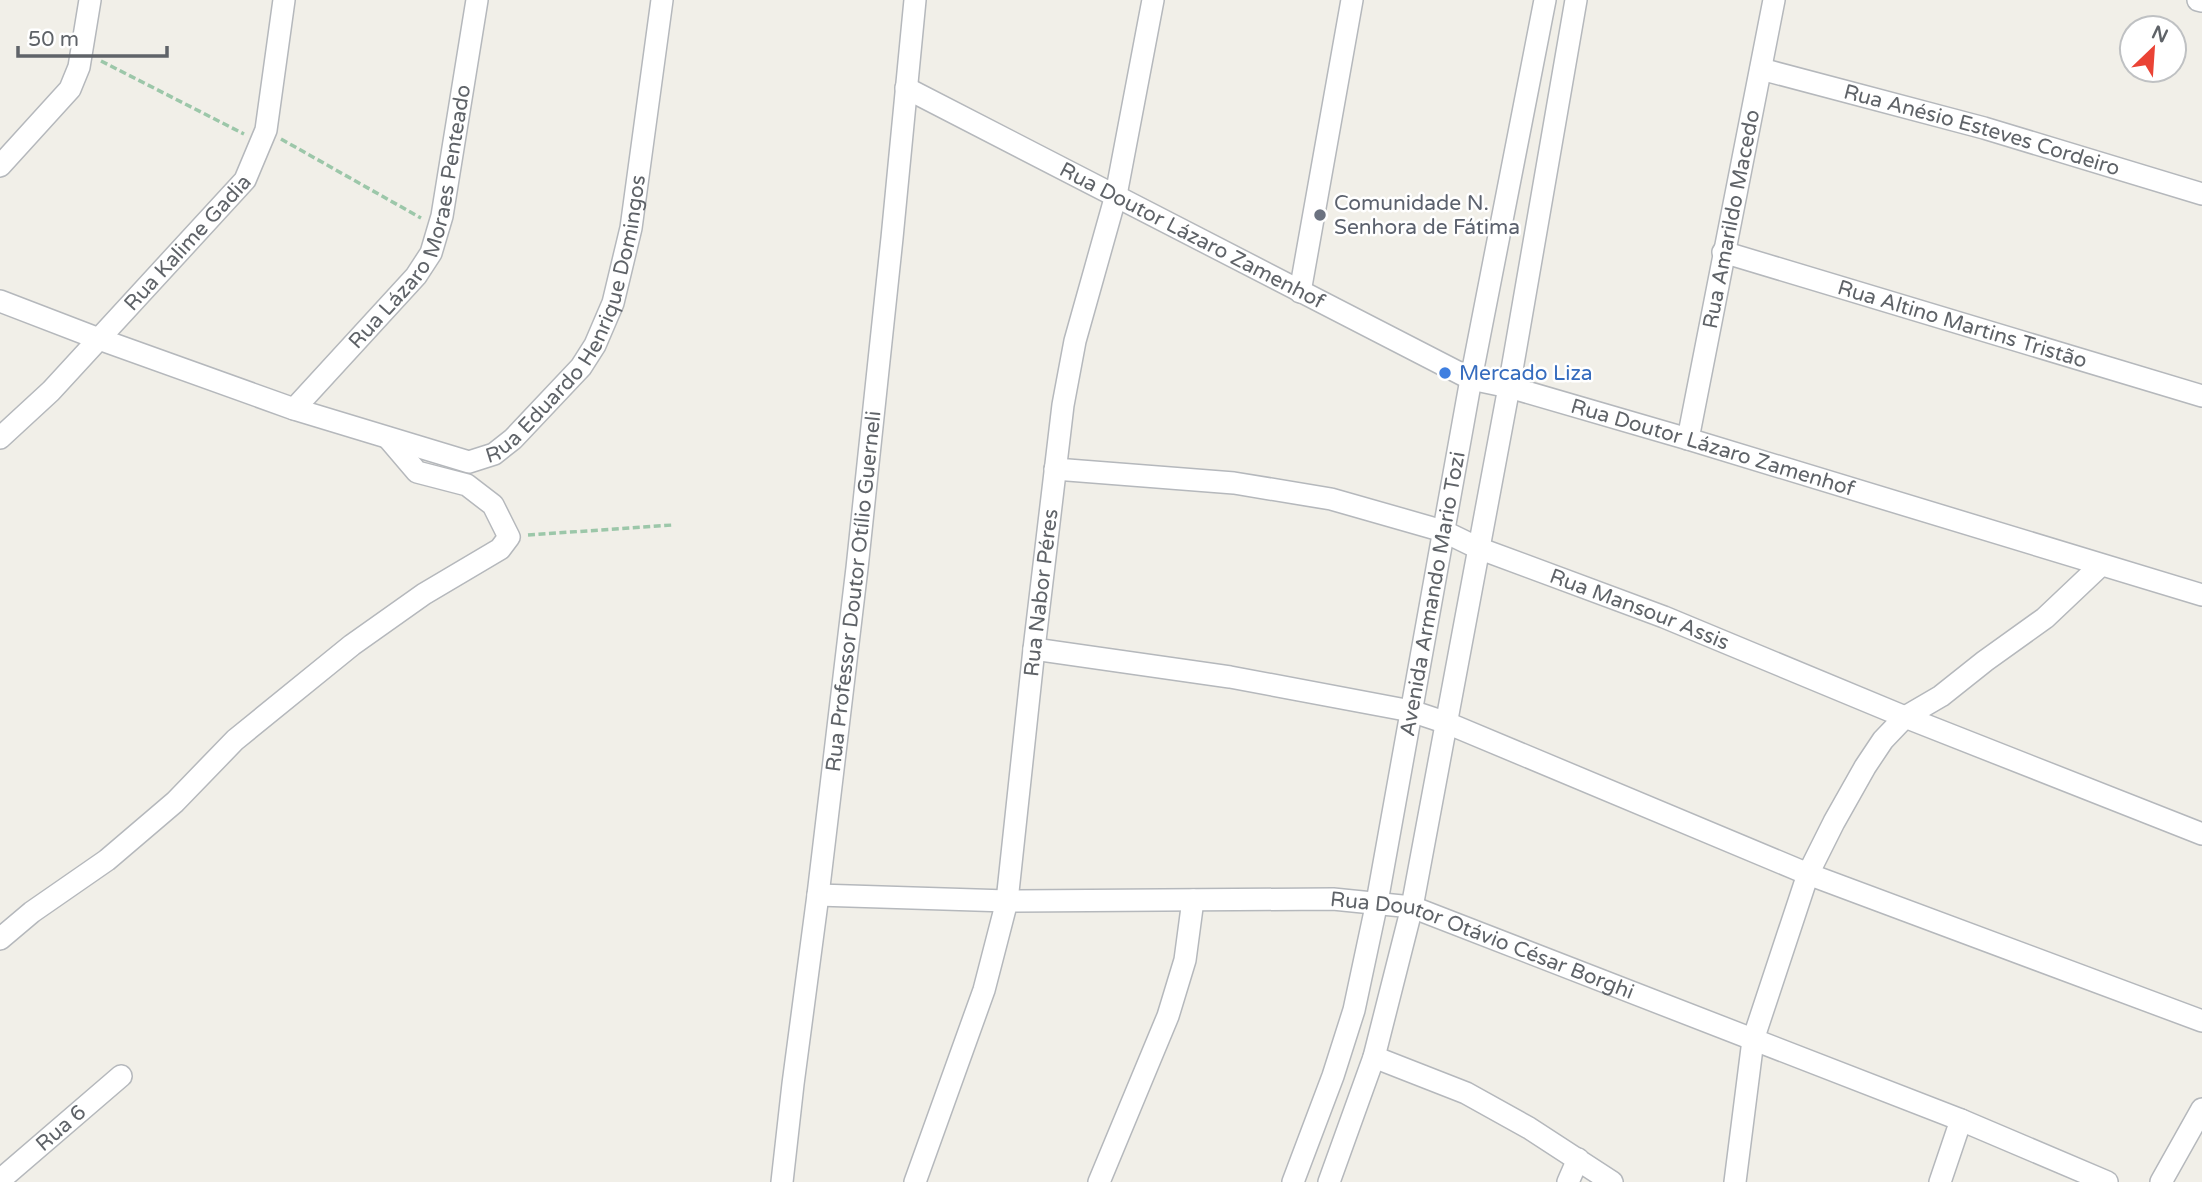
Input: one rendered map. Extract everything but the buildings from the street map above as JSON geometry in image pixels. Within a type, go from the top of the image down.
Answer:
[{"type":"street","points":[[0,166],[70,89],[79,67],[90,0]]},
{"type":"street","name":"Rua Kalime Gadia","points":[[0,438],[51,391],[245,180],[263,137],[284,0]]},
{"type":"street","name":"Rua Lázaro Moraes Penteado","points":[[294,409],[416,276],[431,253],[438,228],[477,0]]},
{"type":"street","name":"Rua Eduardo Henrique Domingos","points":[[0,301],[99,340],[294,409],[387,438],[469,462],[494,454],[513,439],[581,367],[595,345],[613,303],[631,228],[662,0]]},
{"type":"street","name":"Rua Professor Doutor Otílio Guerneli","points":[[782,1182],[859,554],[915,0]]},
{"type":"street","name":"Rua Nabor Péres","points":[[915,1182],[984,990],[1007,901],[1055,469],[1075,341],[1116,195],[1153,0]]},
{"type":"street","points":[[1300,292],[1352,0]]},
{"type":"street","name":"Avenida Armando Mario Tozi","points":[[1293,1182],[1333,1076],[1354,1010],[1377,902],[1471,379],[1545,0]]},
{"type":"street","name":"Avenida Armando Mario Tozi","points":[[1329,1182],[1374,1057],[1412,907],[1509,387],[1576,0]]},
{"type":"street","name":"Rua Amarildo Macedo","points":[[1688,439],[1774,0]]},
{"type":"street","name":"Rua Anésio Esteves Cordeiro","points":[[1761,69],[1984,128],[2202,194]]},
{"type":"street","name":"Rua Doutor Lázaro Zamenhof","points":[[906,88],[1471,379],[1509,387],[1688,439],[2202,595]]},
{"type":"street","name":"Rua Altino Martins Tristão","points":[[1723,252],[2202,396]]},
{"type":"street","points":[[0,939],[32,912],[107,860],[175,802],[235,740],[352,645],[424,594],[500,549],[509,537],[493,505],[467,485],[417,472],[387,438]]},
{"type":"street","name":"Rua Mansour Assis","points":[[1055,469],[1234,483],[1331,499],[1443,531],[1478,548],[1664,617],[1905,717],[2202,834]]},
{"type":"street","points":[[1735,1182],[1753,1040],[1808,874],[1865,767],[1883,740],[1905,717],[1941,696],[2045,618],[2101,565]]},
{"type":"street","points":[[1034,649],[1230,677],[1411,711],[1447,723],[1808,874],[2202,1021]]},
{"type":"street","name":"Rua Doutor Otávio César Borghi","points":[[818,895],[1007,901],[1321,899],[1412,907],[1961,1121],[2107,1182]]},
{"type":"street","points":[[1099,1182],[1168,1016],[1185,960],[1193,900]]},
{"type":"street","points":[[1374,1057],[1466,1093],[1529,1128],[1612,1182]]},
{"type":"street","name":"Rua 6","points":[[0,1180],[121,1076]]},
{"type":"street","points":[[2161,1182],[2202,1109]]},
{"type":"street","points":[[1940,1182],[1961,1121]]},
{"type":"street","points":[[1568,1182],[1578,1159]]},
{"type":"path","points":[[82,51],[263,137],[438,228]]},
{"type":"path","points":[[509,537],[673,525]]},
{"type":"place","name":"Comunidade N. Senhora de Fátima","points":[[1320,215]]},
{"type":"place","name":"Mercado Liza","points":[[1445,373]]}]
